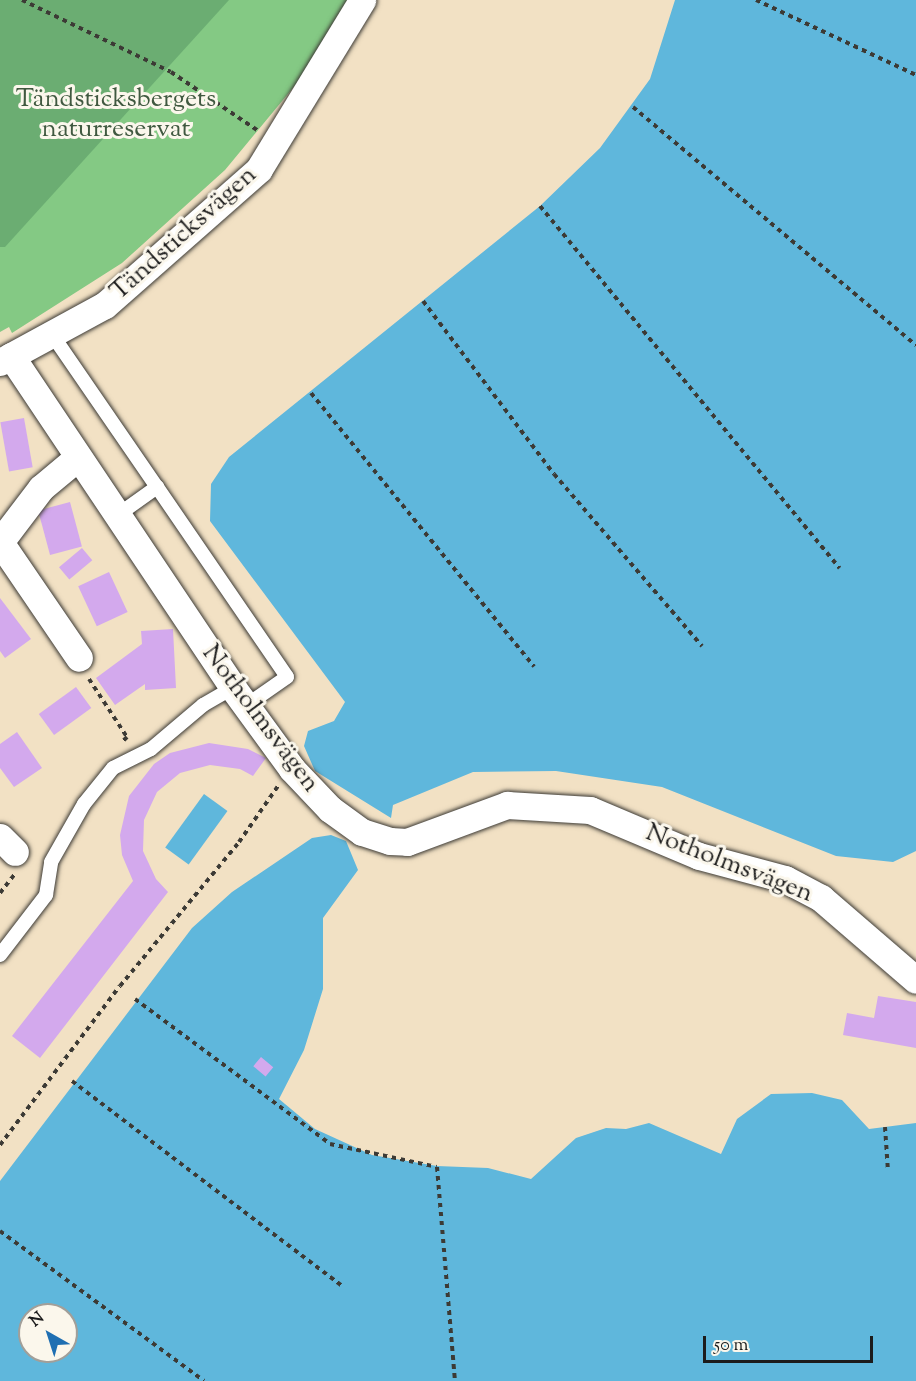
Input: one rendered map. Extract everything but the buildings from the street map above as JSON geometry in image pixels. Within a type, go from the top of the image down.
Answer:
[{"type":"street","name":"Tändsticksvägen","points":[[5,359],[105,305],[259,169],[362,0]]},
{"type":"street","name":"Notholmsvägen","points":[[5,359],[77,458],[240,697],[292,769],[330,809],[362,832],[390,842],[423,838],[507,805],[590,810],[699,856],[785,879],[821,898],[916,980]]},
{"type":"street","points":[[77,458],[42,489],[0,542],[79,658]]},
{"type":"lane","points":[[0,955],[46,895],[51,862],[84,804],[113,768],[151,749],[203,705],[240,697],[287,677],[51,333]]},
{"type":"lane","points":[[116,517],[157,487]]},
{"type":"path","points":[[22,0],[171,72],[275,143]]},
{"type":"path","points":[[756,0],[916,75]]},
{"type":"path","points":[[633,107],[916,345]]},
{"type":"path","points":[[540,206],[840,568]]},
{"type":"path","points":[[423,301],[554,474],[702,646]]},
{"type":"path","points":[[311,393],[534,666]]},
{"type":"path","points":[[79,658],[80,666],[127,737],[119,746]]},
{"type":"path","points":[[0,1145],[292,769]]},
{"type":"path","points":[[135,999],[330,1143],[437,1167],[456,1381]]},
{"type":"path","points":[[72,1081],[342,1286]]},
{"type":"path","points":[[885,1127],[888,1171]]},
{"type":"path","points":[[0,1231],[204,1381]]},
{"type":"green space","name":"Tändsticksbergets naturreservat","points":[[0,0],[347,0],[297,83],[225,170],[122,263],[12,333],[9,327],[0,332]]},
{"type":"green space","points":[[0,0],[229,0],[5,247],[0,247]]},
{"type":"water","points":[[675,0],[916,0],[916,851],[893,862],[836,856],[662,787],[556,771],[473,772],[393,805],[391,818],[315,771],[304,746],[308,731],[334,721],[345,702],[210,521],[211,484],[229,457],[540,206],[600,148],[650,79]]},
{"type":"water","points":[[204,794],[227,811],[189,864],[165,847]]},
{"type":"water","points":[[331,835],[346,841],[358,870],[323,918],[323,989],[304,1050],[279,1099],[315,1129],[372,1155],[437,1166],[488,1168],[531,1179],[576,1138],[606,1128],[626,1129],[649,1123],[721,1154],[737,1119],[771,1094],[812,1093],[842,1100],[869,1129],[916,1123],[916,1381],[0,1381],[0,1181],[192,928],[232,892],[312,838]]}]
